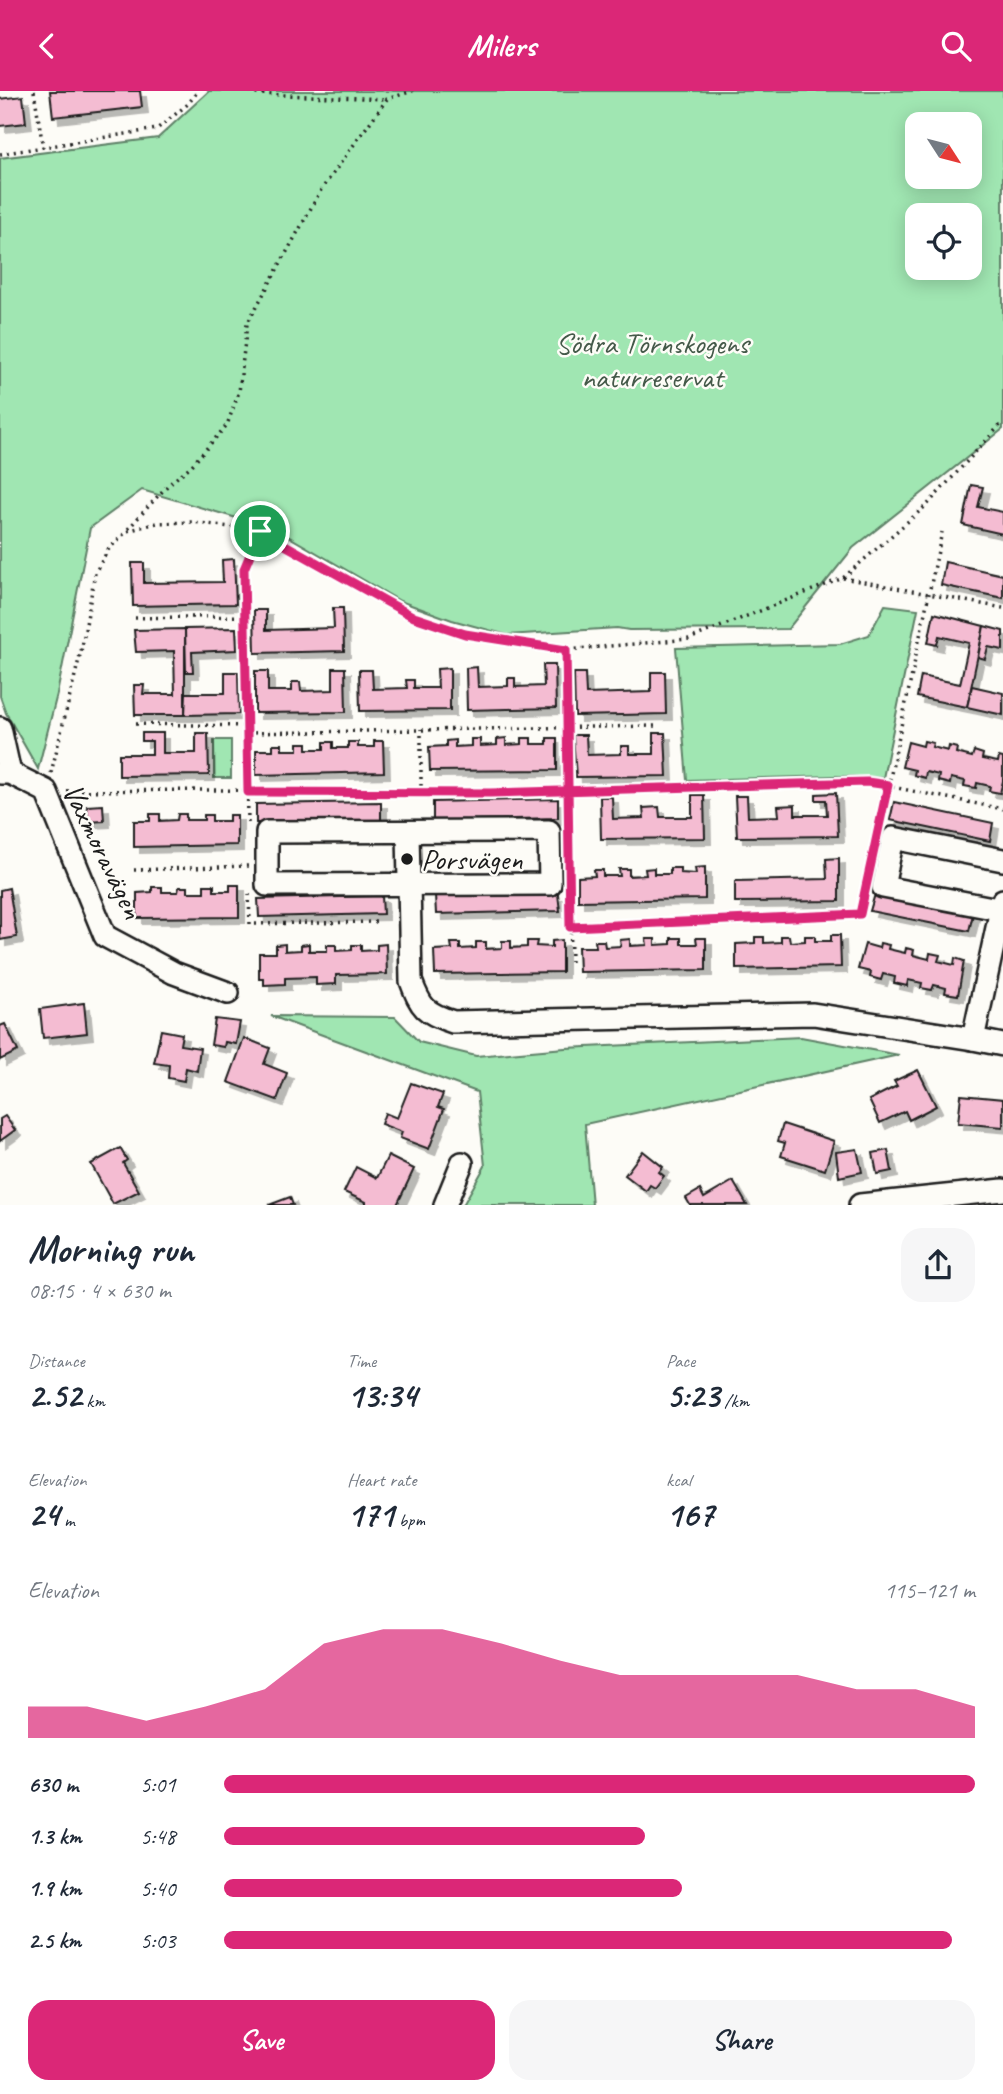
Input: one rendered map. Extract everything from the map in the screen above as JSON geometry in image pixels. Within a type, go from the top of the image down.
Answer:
[{"type":"street","points":[[0,728],[5,773]]},
{"type":"street","name":"Vaxmoravägen","points":[[5,773],[46,791],[105,936],[174,973],[228,993]]},
{"type":"street","points":[[549,831],[550,884],[408,885],[267,885],[267,832],[549,831]]},
{"type":"street","points":[[408,832],[411,981],[419,1003],[434,1016],[453,1022],[813,1014],[1003,1045]]},
{"type":"street","points":[[973,1039],[1002,907],[883,887],[893,838],[1003,860]]},
{"type":"street","points":[[445,1205],[462,1163]]},
{"type":"street","points":[[860,1205],[1003,1190]]},
{"type":"path","points":[[34,91],[43,147]]},
{"type":"path","points":[[0,154],[157,129],[188,104],[198,91]]},
{"type":"path","points":[[249,91],[257,94],[387,99],[413,91]]},
{"type":"path","points":[[387,99],[321,190],[247,324],[239,392],[227,425],[192,465],[168,485],[108,550],[95,573],[82,647],[46,791],[568,792],[867,782],[1003,809]]},
{"type":"path","points":[[127,531],[157,523],[193,522],[260,531],[414,617],[465,634],[566,650],[689,639],[843,578],[928,504],[1003,422]]},
{"type":"path","points":[[248,829],[244,569],[260,531]]},
{"type":"path","points":[[880,824],[942,532]]},
{"type":"path","points":[[843,578],[1003,608]]},
{"type":"path","points":[[135,618],[245,617]]},
{"type":"path","points":[[566,650],[569,832]]},
{"type":"path","points":[[135,725],[247,726]]},
{"type":"path","points":[[247,733],[655,726]]},
{"type":"path","points":[[421,729],[421,793]]},
{"type":"path","points":[[248,854],[248,878]]},
{"type":"path","points":[[134,870],[248,866]]},
{"type":"path","points":[[570,886],[571,966]]},
{"type":"path","points":[[570,927],[860,914],[866,888]]},
{"type":"path","points":[[248,889],[250,924],[376,922]]},
{"type":"green space","name":"Södra Törnskogens naturreservat","points":[[209,91],[1003,91],[1003,429],[853,548],[788,629],[617,628],[507,635],[452,620],[400,601],[277,530],[142,490],[90,528],[57,694],[38,769],[6,713],[0,696],[0,158],[158,138]]},
{"type":"green space","points":[[885,605],[918,609],[883,778],[835,776],[687,780],[676,648],[840,644],[869,635]]},
{"type":"green space","points":[[214,740],[231,740],[231,778],[214,778]]},
{"type":"green space","points":[[271,1016],[395,1017],[419,1042],[476,1056],[565,1048],[801,1037],[899,1055],[585,1124],[592,1205],[463,1205],[485,1166],[477,1092]]},
{"type":"building","points":[[50,91],[140,91],[142,107],[53,117]]},
{"type":"building","points":[[23,96],[26,123],[0,126],[0,99]]},
{"type":"building","points":[[971,485],[983,487],[978,507],[1003,512],[1003,534],[963,525]]},
{"type":"building","points":[[234,559],[236,604],[133,606],[132,563],[144,563],[144,583],[223,582],[222,560]]},
{"type":"building","points":[[945,562],[1003,575],[1003,598],[941,585]]},
{"type":"building","points":[[333,608],[343,608],[344,651],[255,653],[254,610],[266,610],[266,630],[334,628]]},
{"type":"building","points":[[934,613],[984,626],[967,707],[917,697],[921,676],[960,684],[969,643],[939,636],[937,645],[928,643]]},
{"type":"building","points":[[984,626],[1003,631],[1003,650],[988,647],[985,659],[978,657]]},
{"type":"building","points":[[236,628],[237,650],[192,652],[193,672],[186,672],[185,629]]},
{"type":"building","points":[[185,629],[185,715],[135,715],[134,685],[144,685],[143,694],[175,694],[174,651],[136,652],[134,630]]},
{"type":"building","points":[[543,665],[555,665],[556,708],[467,710],[466,668],[477,667],[478,687],[508,686],[508,678],[515,678],[515,687],[544,686]]},
{"type":"building","points":[[333,668],[345,668],[346,712],[255,713],[255,671],[268,671],[268,691],[292,691],[292,682],[300,682],[301,691],[333,690]]},
{"type":"building","points":[[450,668],[450,710],[360,711],[359,670],[372,670],[373,689],[407,688],[406,680],[414,680],[414,688],[438,688],[437,669]]},
{"type":"building","points":[[225,672],[238,672],[239,714],[185,715],[186,693],[225,693]]},
{"type":"building","points":[[651,672],[665,672],[666,714],[575,716],[574,673],[585,673],[586,694],[651,692]]},
{"type":"building","points":[[972,686],[1003,693],[1003,715],[967,707]]},
{"type":"building","points":[[142,733],[163,733],[163,753],[196,753],[196,733],[208,733],[209,775],[119,776],[119,754],[152,754],[152,741],[142,741]]},
{"type":"building","points":[[654,733],[665,733],[667,776],[576,777],[573,735],[586,735],[587,755],[621,754],[621,746],[629,746],[629,754],[654,754]]},
{"type":"building","points":[[506,738],[506,745],[522,744],[522,738],[531,738],[531,744],[547,744],[547,738],[557,738],[557,770],[430,771],[429,747],[446,746],[446,741],[455,740],[455,747],[471,746],[471,739],[480,739],[480,746],[497,745],[497,739]]},
{"type":"building","points":[[374,741],[383,741],[384,772],[256,775],[256,750],[273,750],[273,744],[282,744],[282,750],[298,750],[298,743],[307,743],[307,749],[324,749],[324,742],[333,742],[333,748],[348,748],[348,742],[358,742],[358,747],[374,747]]},
{"type":"building","points":[[924,741],[933,743],[932,747],[948,751],[949,746],[957,748],[956,753],[972,757],[974,751],[983,754],[982,759],[998,762],[999,757],[1003,758],[1000,793],[989,791],[990,786],[977,783],[976,788],[964,786],[965,781],[951,778],[950,784],[938,781],[939,775],[926,772],[925,778],[914,775],[915,770],[902,767],[908,742],[923,746]]},
{"type":"building","points":[[836,793],[838,836],[737,837],[735,796],[747,796],[748,817],[779,816],[778,806],[795,805],[795,815],[827,815],[826,800],[816,800],[816,794]]},
{"type":"building","points":[[692,795],[704,795],[705,838],[601,839],[600,797],[612,797],[613,819],[644,818],[643,808],[659,807],[660,817],[692,817]]},
{"type":"building","points":[[558,799],[558,818],[433,821],[433,802]]},
{"type":"building","points":[[381,802],[381,821],[256,823],[256,804]]},
{"type":"building","points":[[894,802],[993,823],[990,841],[890,820]]},
{"type":"building","points":[[103,805],[104,821],[88,822],[87,806]]},
{"type":"building","points":[[150,814],[160,814],[160,821],[177,820],[178,814],[186,814],[186,820],[204,820],[204,815],[212,815],[212,821],[229,821],[229,815],[237,815],[237,845],[134,847],[134,821],[150,821]]},
{"type":"building","points":[[839,858],[839,901],[735,902],[735,881],[827,879],[826,859]]},
{"type":"building","points":[[705,867],[705,899],[578,901],[578,877],[595,876],[594,870],[603,870],[603,876],[620,876],[619,869],[629,869],[629,876],[646,875],[645,869],[654,868],[654,874],[670,874],[670,868],[680,868],[680,873],[696,874],[695,868]]},
{"type":"building","points":[[204,885],[214,885],[214,891],[230,891],[230,885],[239,885],[239,917],[137,918],[137,893],[152,892],[152,887],[162,887],[162,892],[178,892],[179,887],[188,887],[188,892],[204,892]]},
{"type":"building","points":[[9,888],[17,937],[0,940],[0,890]]},
{"type":"building","points":[[558,894],[560,911],[436,914],[435,895]]},
{"type":"building","points":[[875,894],[973,914],[969,931],[870,911]]},
{"type":"building","points":[[382,896],[383,914],[259,917],[258,899]]},
{"type":"building","points":[[831,935],[840,935],[841,967],[736,969],[736,944],[755,943],[755,937],[764,937],[764,943],[781,942],[781,936],[789,936],[790,942],[805,941],[805,936],[815,936],[815,941],[831,941]]},
{"type":"building","points":[[671,938],[681,938],[681,944],[697,944],[696,938],[706,938],[706,970],[579,972],[578,947],[596,947],[595,941],[604,941],[605,947],[621,946],[620,940],[630,939],[630,946],[647,945],[646,939],[655,939],[655,945],[671,944]]},
{"type":"building","points":[[562,940],[562,972],[435,974],[434,950],[452,949],[451,943],[460,943],[460,949],[476,948],[476,942],[486,942],[486,949],[502,948],[502,941],[511,941],[511,948],[527,947],[527,941],[537,941],[536,946],[552,947],[552,941]]},
{"type":"building","points":[[880,943],[889,945],[888,949],[905,953],[906,948],[914,950],[913,955],[929,959],[930,953],[940,955],[938,961],[954,965],[955,958],[964,961],[958,995],[945,993],[946,988],[934,985],[932,990],[921,988],[922,983],[908,980],[907,986],[894,983],[895,977],[883,974],[881,980],[870,977],[871,972],[858,969],[865,944],[879,948]]},
{"type":"building","points":[[285,944],[285,951],[301,950],[301,945],[309,944],[309,951],[327,951],[327,945],[336,945],[336,951],[352,950],[352,945],[361,945],[361,951],[377,950],[377,945],[386,944],[387,974],[336,975],[336,984],[316,985],[316,977],[285,978],[285,984],[264,985],[264,979],[259,979],[259,953],[276,953],[276,945]]},
{"type":"building","points":[[84,1003],[87,1033],[43,1038],[40,1009]]},
{"type":"building","points":[[215,1019],[240,1022],[236,1044],[225,1042],[224,1047],[211,1045]]},
{"type":"building","points":[[5,1024],[18,1051],[0,1060],[0,1026]]},
{"type":"building","points":[[161,1030],[182,1034],[180,1045],[200,1048],[197,1071],[186,1068],[184,1081],[168,1078],[169,1065],[154,1063]]},
{"type":"building","points":[[244,1038],[270,1048],[264,1064],[287,1073],[277,1100],[228,1082]]},
{"type":"building","points":[[918,1070],[936,1106],[909,1120],[905,1111],[880,1123],[869,1100],[897,1086],[894,1081]]},
{"type":"building","points":[[411,1083],[443,1094],[438,1107],[444,1109],[429,1149],[400,1138],[402,1132],[381,1124],[385,1113],[397,1118]]},
{"type":"building","points":[[961,1095],[1003,1099],[1003,1127],[958,1123]]},
{"type":"building","points":[[5,1116],[15,1130],[0,1141],[0,1119]]},
{"type":"building","points":[[783,1124],[834,1141],[825,1170],[781,1156],[785,1143],[778,1141]]},
{"type":"building","points":[[120,1148],[127,1160],[123,1163],[139,1191],[113,1204],[91,1164]]},
{"type":"building","points":[[857,1149],[862,1172],[839,1177],[836,1152]]},
{"type":"building","points":[[888,1150],[892,1171],[877,1174],[873,1153]]},
{"type":"building","points":[[643,1151],[663,1167],[659,1172],[664,1176],[655,1188],[650,1185],[646,1191],[625,1175]]},
{"type":"building","points":[[388,1156],[414,1169],[397,1205],[366,1205],[366,1202],[344,1192],[356,1167],[377,1178]]},
{"type":"building","points":[[733,1181],[747,1205],[690,1205],[686,1198],[700,1190],[704,1198]]},
{"type":"building","points":[[290,1197],[293,1205],[269,1205]]},
{"type":"place","name":"Porsvägen","points":[[407,859]]},
{"type":"route","points":[[260,531],[244,569],[248,792],[490,793],[568,792],[867,782],[888,785],[860,914],[570,927],[568,792],[567,726],[566,650],[465,634],[414,617],[260,531]]}]
